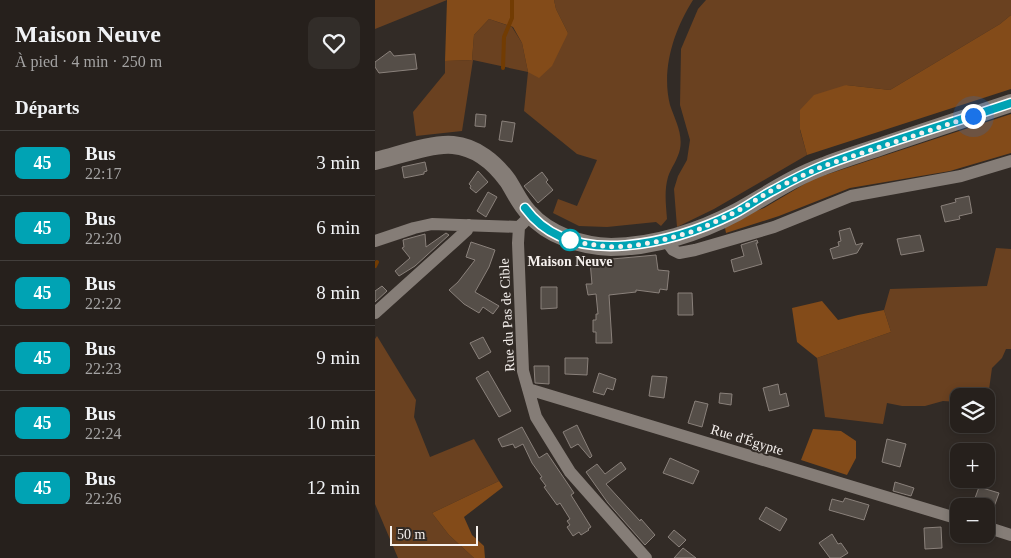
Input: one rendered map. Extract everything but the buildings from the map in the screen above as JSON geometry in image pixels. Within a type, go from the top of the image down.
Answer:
[{"type":"main road","points":[[375,161],[440,145],[454,145],[469,149],[481,155],[495,166],[507,181],[524,216],[569,239],[581,243],[609,247],[642,244],[695,231],[736,212],[774,189],[823,166],[1011,103]]},
{"type":"street","points":[[665,239],[673,250],[679,253],[695,250],[774,227],[851,196],[961,176],[1011,161]]},
{"type":"street","points":[[375,241],[432,224],[469,225],[524,216]]},
{"type":"street","name":"Rue du Pas de Cible","points":[[524,216],[518,243],[523,371],[536,417],[570,472],[646,558]]},
{"type":"street","points":[[375,313],[455,242],[467,230],[469,225]]},
{"type":"street","name":"Rue d'Égypte","points":[[528,389],[950,516]]},
{"type":"street","points":[[995,530],[1011,535]]},
{"type":"shaded area","points":[[375,0],[447,0],[375,29]]},
{"type":"shaded area","points":[[447,0],[554,0],[556,9],[568,33],[552,66],[539,78],[528,72],[522,43],[513,27],[489,19],[474,35],[472,60],[445,61]]},
{"type":"shaded area","points":[[554,0],[693,0],[680,24],[668,64],[667,78],[670,105],[681,143],[678,156],[668,177],[666,193],[667,219],[661,226],[656,222],[607,227],[579,226],[553,213],[558,199],[577,206],[597,160],[577,154],[524,111],[528,72],[568,33],[556,9]]},
{"type":"shaded area","points":[[706,0],[1011,0],[1011,15],[1000,24],[890,90],[846,85],[800,130],[807,155],[714,209],[677,227],[674,189],[678,176],[687,160],[690,140],[680,105],[681,49],[698,9]]},
{"type":"shaded area","points":[[1011,15],[1011,89],[807,155],[800,129],[800,110],[814,95],[846,85],[890,90],[1000,24]]},
{"type":"shaded area","points":[[489,19],[512,27],[522,43],[528,72],[473,60],[462,131],[416,136],[413,112],[445,73],[445,61],[472,60],[474,35]]},
{"type":"shaded area","points":[[1011,114],[1011,153],[950,171],[850,188],[779,216],[726,233],[724,223],[764,208],[813,179]]},
{"type":"shaded area","points":[[996,248],[1011,249],[1011,349],[1006,349],[1002,358],[992,368],[989,388],[950,388],[950,401],[943,401],[925,406],[902,406],[887,403],[883,424],[825,417],[817,358],[891,332],[884,310],[890,289],[987,286]]},
{"type":"shaded area","points":[[822,301],[838,320],[884,310],[891,332],[817,358],[797,342],[792,308]]},
{"type":"shaded area","points":[[377,336],[416,400],[414,417],[430,457],[474,439],[499,481],[432,513],[449,535],[474,558],[398,558],[375,504],[375,339]]},
{"type":"shaded area","points":[[813,429],[841,431],[856,441],[856,458],[847,475],[801,460]]},
{"type":"shaded area","points":[[499,481],[503,487],[464,517],[472,535],[484,546],[485,558],[474,558],[449,535],[432,513]]},
{"type":"waterway","points":[[503,68],[504,37],[512,18],[512,0]]},
{"type":"waterway","points":[[375,266],[377,262]]},
{"type":"bus line","name":"45","points":[[525,208],[529,214],[547,228],[581,243],[609,247],[655,242],[695,231],[736,212],[774,189],[823,166],[1011,103]]},
{"type":"place","name":"Maison Neuve","points":[[570,240]]},
{"type":"route","points":[[570,240],[609,247],[630,246],[655,242],[695,231],[736,212],[774,189],[823,166],[973,116]]}]
